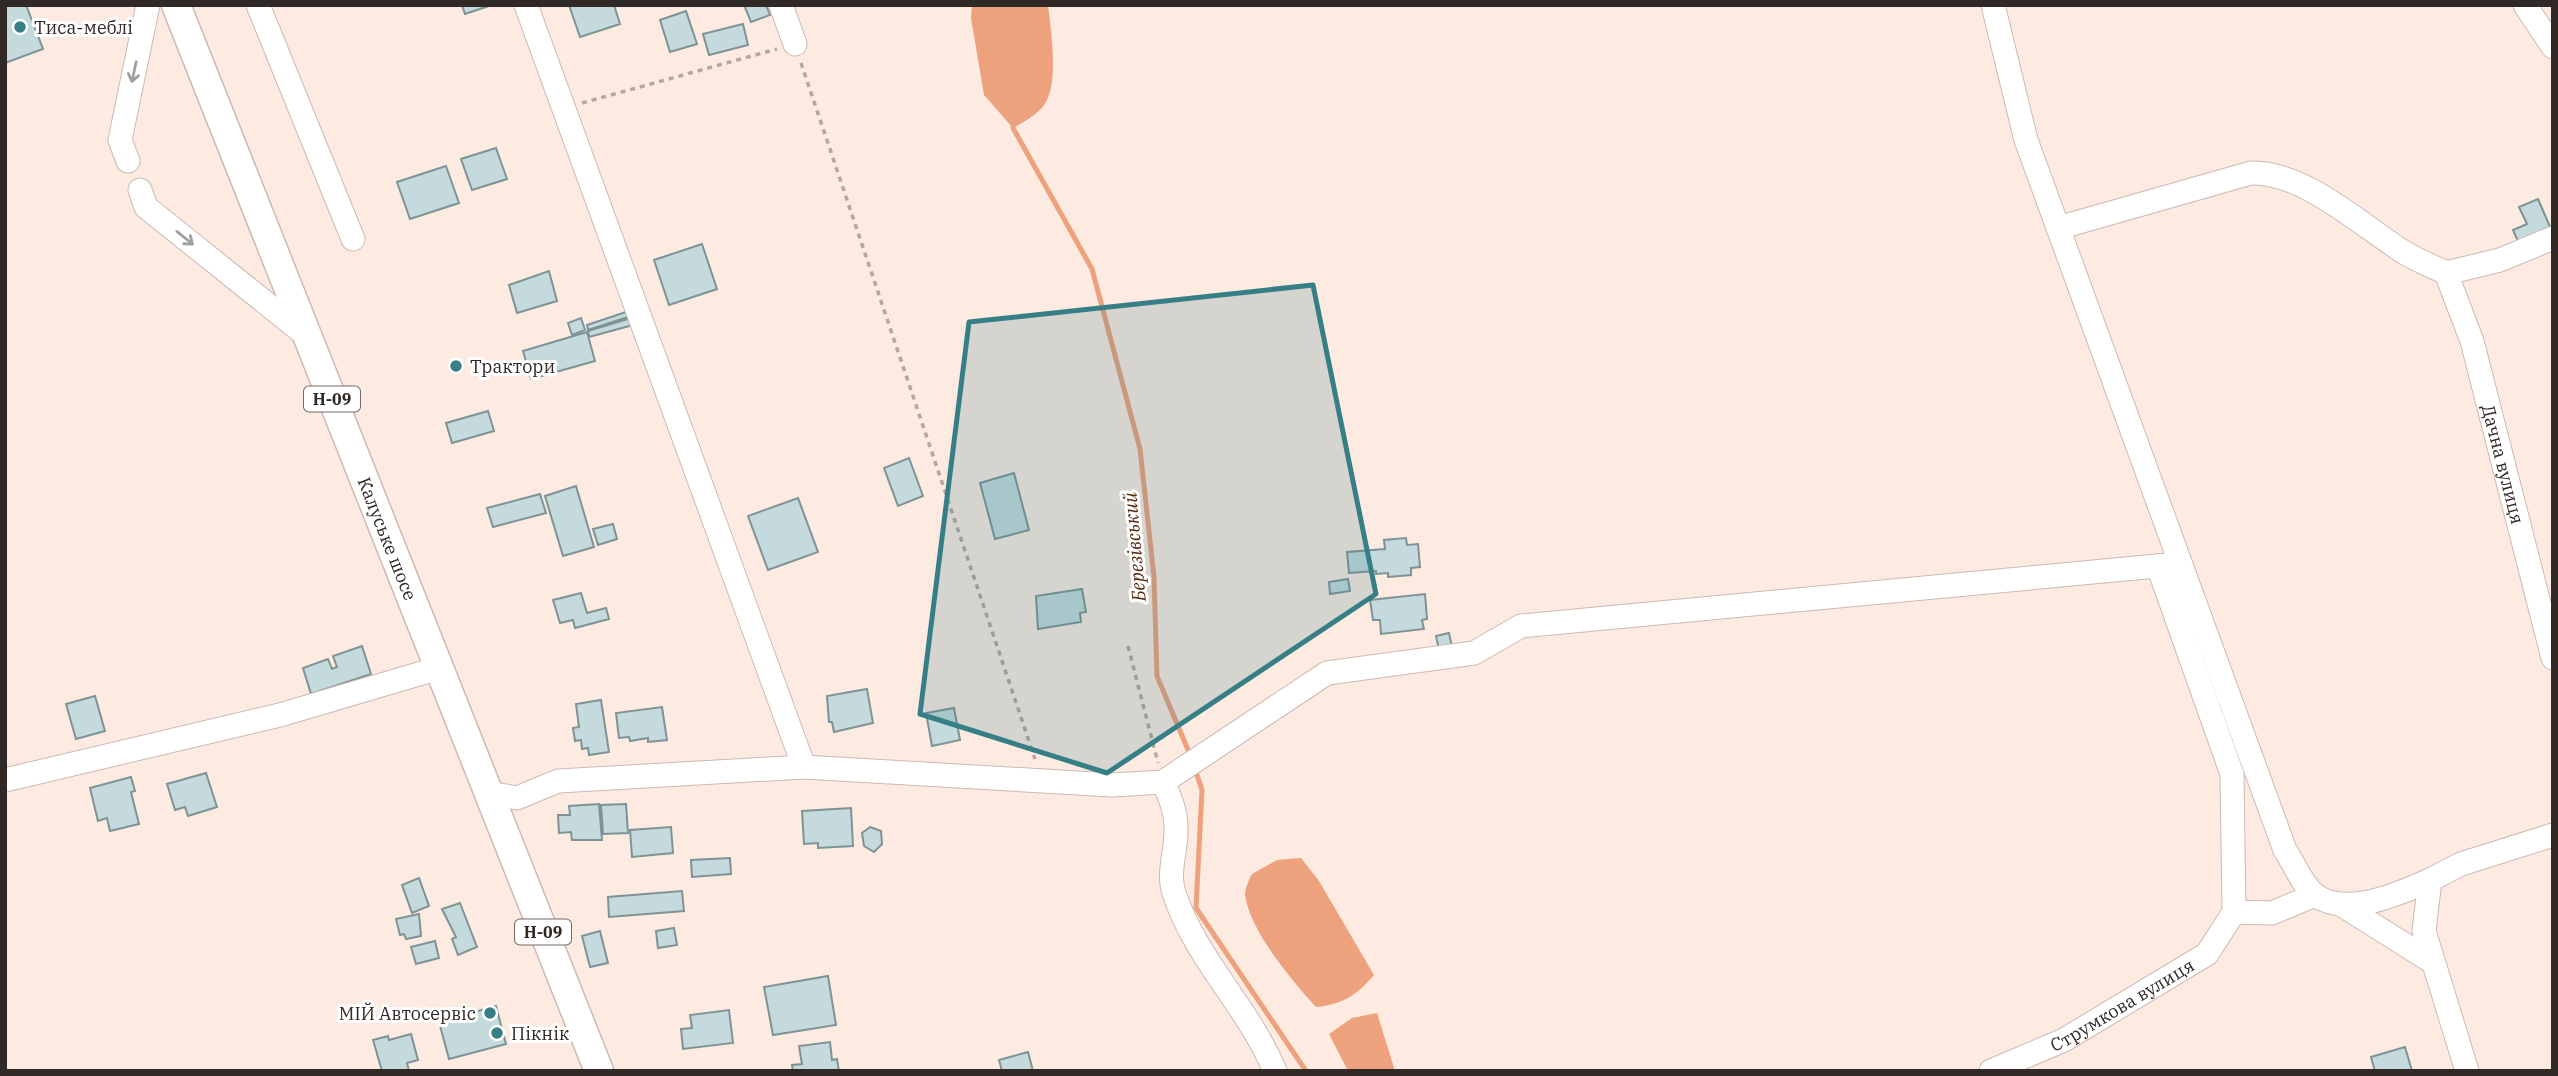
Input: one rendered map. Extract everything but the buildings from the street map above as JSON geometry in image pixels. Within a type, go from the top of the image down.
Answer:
[{"type":"main road","name":"Калуське шосе","points":[[176,5],[599,1071]]},
{"type":"street","points":[[128,161],[120,140],[148,5]]},
{"type":"street","points":[[258,5],[353,239]]},
{"type":"street","points":[[526,5],[804,767]]},
{"type":"street","points":[[781,5],[795,44]]},
{"type":"street","points":[[1993,5],[2026,140],[2058,228],[2168,565],[2232,774],[2234,912],[2272,913],[2315,895]]},
{"type":"street","points":[[2525,5],[2553,47]]},
{"type":"street","points":[[2058,228],[2251,173],[2270,172],[2315,193],[2406,254],[2446,273],[2500,260],[2553,238]]},
{"type":"street","points":[[140,190],[146,207],[307,336]]},
{"type":"street","name":"Дачна вулиця","points":[[2446,273],[2472,341],[2553,659]]},
{"type":"street","points":[[488,793],[517,798],[558,780],[804,767],[1112,785],[1163,782],[1327,673],[1474,653],[1521,626],[2168,565]]},
{"type":"street","points":[[2168,565],[2285,850],[2315,895],[2340,904],[2431,961]]},
{"type":"street","points":[[5,780],[280,715],[439,668]]},
{"type":"street","points":[[1163,782],[1174,809],[1177,831],[1172,889],[1182,915],[1254,1029],[1275,1071]]},
{"type":"street","points":[[2340,904],[2361,903],[2402,892],[2461,864],[2553,835]]},
{"type":"street","points":[[2430,880],[2424,931],[2431,961],[2467,1071]]},
{"type":"street","name":"Струмкова вулиця","points":[[1991,1071],[2064,1040],[2207,954],[2234,912]]},
{"type":"path","points":[[564,108],[795,44],[1042,781]]},
{"type":"path","points":[[1128,646],[1163,782]]},
{"type":"highlighted area","points":[[1313,285],[1376,594],[1107,773],[920,714],[969,322]]},
{"type":"shaded area","points":[[972,5],[1048,5],[1053,53],[1050,90],[1041,109],[1013,128],[984,95],[971,18]]},
{"type":"shaded area","points":[[1301,858],[1319,881],[1374,975],[1348,998],[1316,1007],[1284,970],[1263,939],[1245,895],[1252,874],[1277,860]]},
{"type":"shaded area","points":[[1377,1013],[1395,1071],[1348,1071],[1329,1034],[1352,1018]]},
{"type":"waterway","name":"Березівський","points":[[1014,122],[1013,128],[1092,269],[1140,449],[1154,577],[1157,676],[1191,757]]},
{"type":"waterway","name":"Березівський","points":[[1195,769],[1202,790],[1196,908],[1306,1071]]},
{"type":"place","name":"Тиса-меблі","points":[[20,27]]},
{"type":"place","name":"Трактори","points":[[456,366]]},
{"type":"place","name":"МІЙ Автосервіс","points":[[490,1013]]},
{"type":"place","name":"Пікнік","points":[[497,1033]]}]
